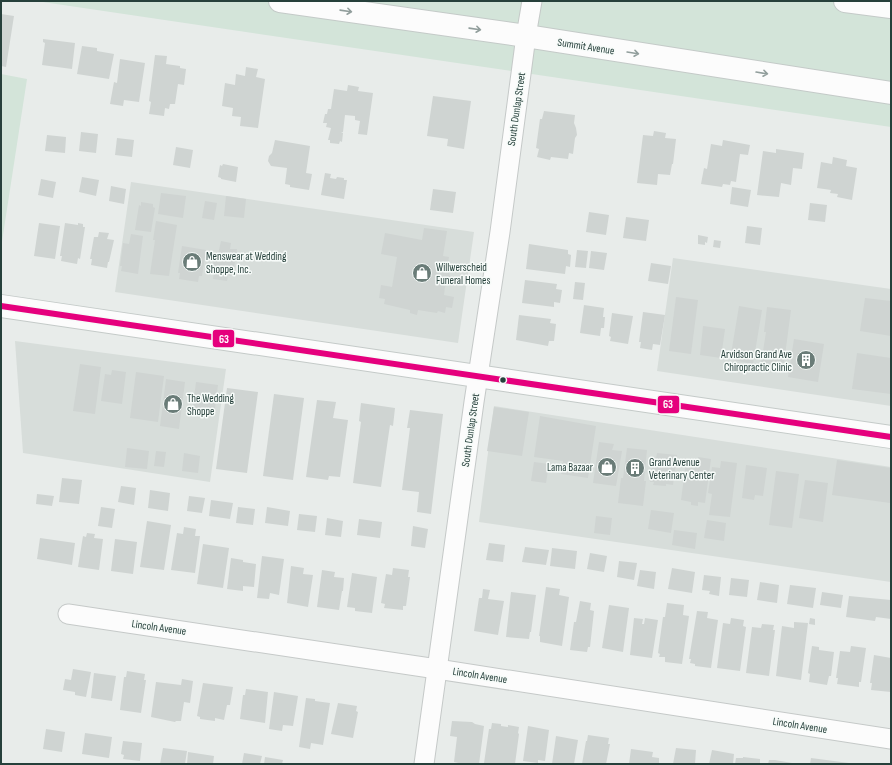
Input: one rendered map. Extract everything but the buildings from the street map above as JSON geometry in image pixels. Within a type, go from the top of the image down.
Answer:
[{"type":"main road","name":"Summit Avenue","points":[[280,1],[526,36],[891,93]]},
{"type":"main road","points":[[845,1],[891,7]]},
{"type":"main road","points":[[1,306],[891,437]]},
{"type":"street","name":"South Dunlap Street","points":[[424,764],[532,1]]},
{"type":"street","name":"Lincoln Avenue","points":[[68,614],[438,668],[891,739]]},
{"type":"shaded area","points":[[131,182],[474,232],[458,343],[115,292]]},
{"type":"shaded area","points":[[673,258],[891,289],[891,406],[657,371]]},
{"type":"shaded area","points":[[15,341],[226,369],[210,482],[23,453]]},
{"type":"shaded area","points":[[494,406],[891,467],[891,582],[479,522]]},
{"type":"green space","points":[[36,1],[891,1],[891,127]]},
{"type":"green space","points":[[1,74],[27,79],[1,248]]},
{"type":"transit line","name":"63","points":[[1,306],[891,437]]},
{"type":"place","name":"Menswear at Wedding Shoppe, Inc.","points":[[192,262]]},
{"type":"place","name":"Willwerscheid Funeral Homes","points":[[422,273]]},
{"type":"place","name":"Arvidson Grand Ave Chiropractic Clinic","points":[[806,360]]},
{"type":"place","name":"The Wedding Shoppe","points":[[173,404]]},
{"type":"place","name":"Lama Bazaar","points":[[607,467]]},
{"type":"place","name":"Grand Avenue Veterinary Center","points":[[635,468]]}]
